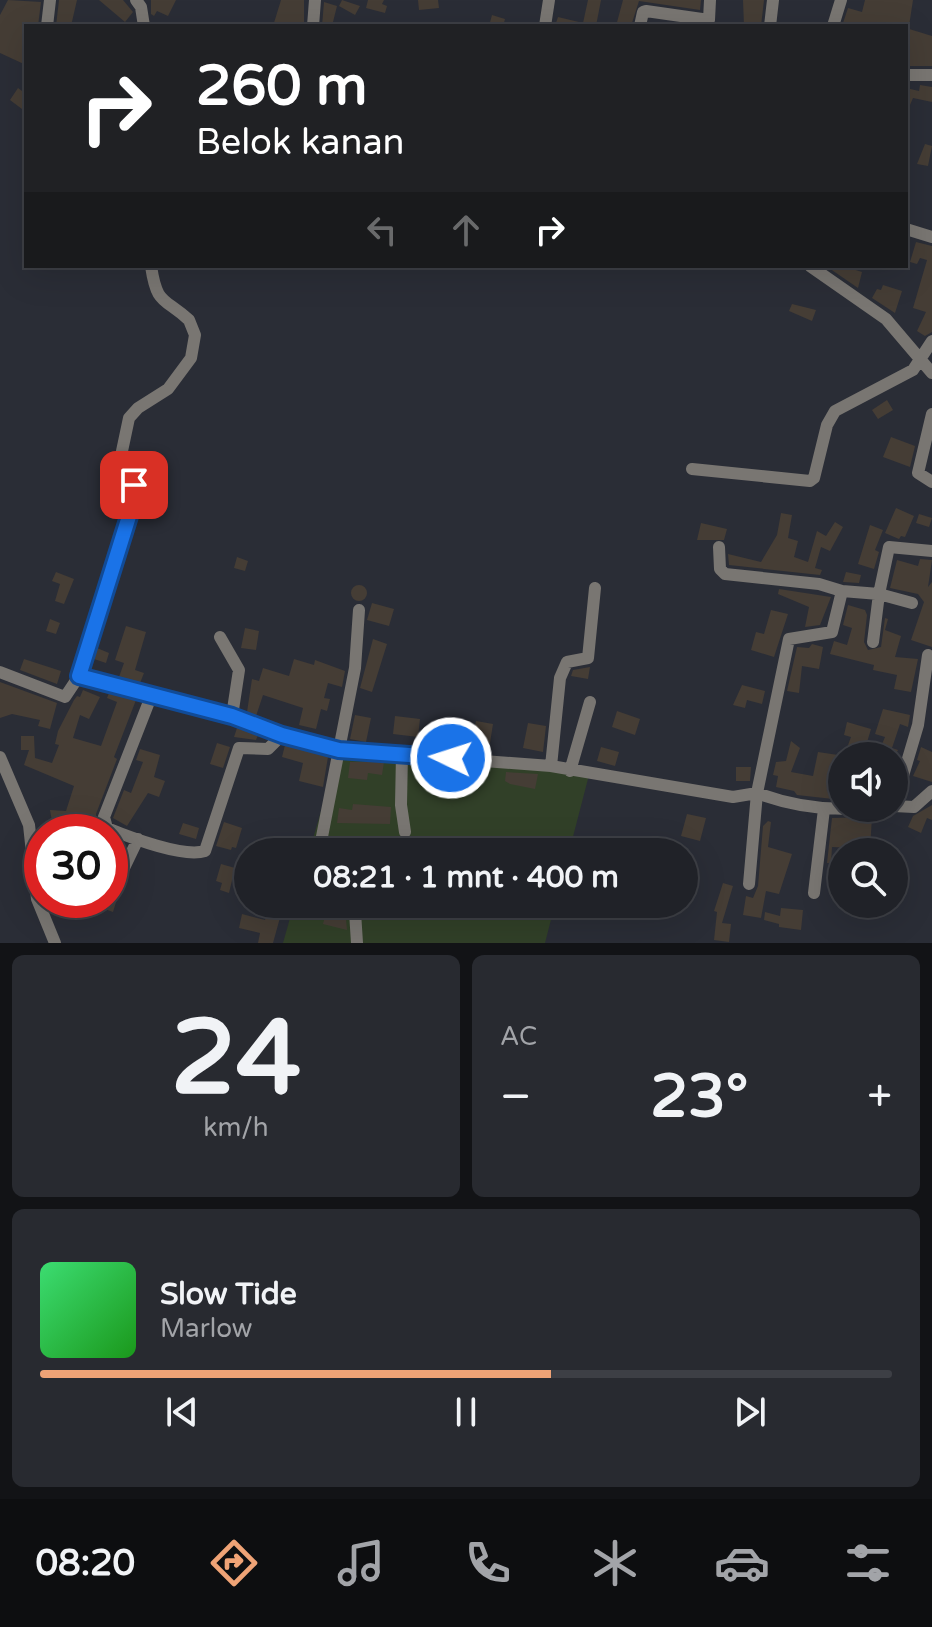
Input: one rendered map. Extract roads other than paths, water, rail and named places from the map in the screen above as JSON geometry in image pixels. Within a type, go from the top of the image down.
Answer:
[{"type":"street","points":[[47,24],[50,0]]},
{"type":"street","points":[[136,0],[141,7],[144,24]]},
{"type":"street","points":[[313,24],[315,0]]},
{"type":"street","points":[[545,24],[549,0]]},
{"type":"street","points":[[640,24],[646,11],[696,23],[712,18],[710,0]]},
{"type":"street","points":[[770,24],[773,0]]},
{"type":"street","points":[[834,24],[841,0]]},
{"type":"street","points":[[908,75],[932,75]]},
{"type":"street","points":[[908,230],[932,237]]},
{"type":"street","points":[[0,672],[65,697],[79,676],[135,491],[134,485],[121,479],[118,470],[126,425],[138,408],[182,375],[195,342],[189,320],[164,304],[156,292],[151,268]]},
{"type":"street","points":[[813,268],[880,313],[932,373]]},
{"type":"street","points":[[692,469],[810,481],[814,478],[827,425],[835,411],[889,386],[921,360],[932,341]]},
{"type":"street","points":[[932,414],[918,473],[932,482]]},
{"type":"street","points":[[719,547],[720,569],[725,574],[819,584],[912,603]]},
{"type":"street","points":[[873,642],[889,547],[932,551]]},
{"type":"street","points":[[551,766],[561,674],[567,662],[588,658],[595,588]]},
{"type":"street","points":[[749,884],[757,793],[787,641],[792,637],[832,632],[842,591]]},
{"type":"street","points":[[322,838],[355,668],[359,610]]},
{"type":"street","points":[[220,637],[239,670],[232,716]]},
{"type":"street","points":[[908,757],[924,700],[928,655]]},
{"type":"street","points":[[79,676],[232,716],[282,735],[339,750],[551,766],[705,794],[733,797],[757,793],[787,804],[828,809]]},
{"type":"street","points":[[152,694],[104,817],[107,828],[138,839],[183,851],[205,851],[239,748],[268,749],[282,735]]},
{"type":"street","points":[[570,771],[590,702]]},
{"type":"street","points":[[402,754],[401,805],[405,832]]},
{"type":"street","points":[[0,757],[29,825],[37,899],[55,943]]},
{"type":"street","points":[[908,807],[914,807],[932,791]]},
{"type":"street","points":[[814,893],[824,809]]},
{"type":"street","points":[[128,860],[138,839]]},
{"type":"street","points":[[355,918],[357,943]]}]
